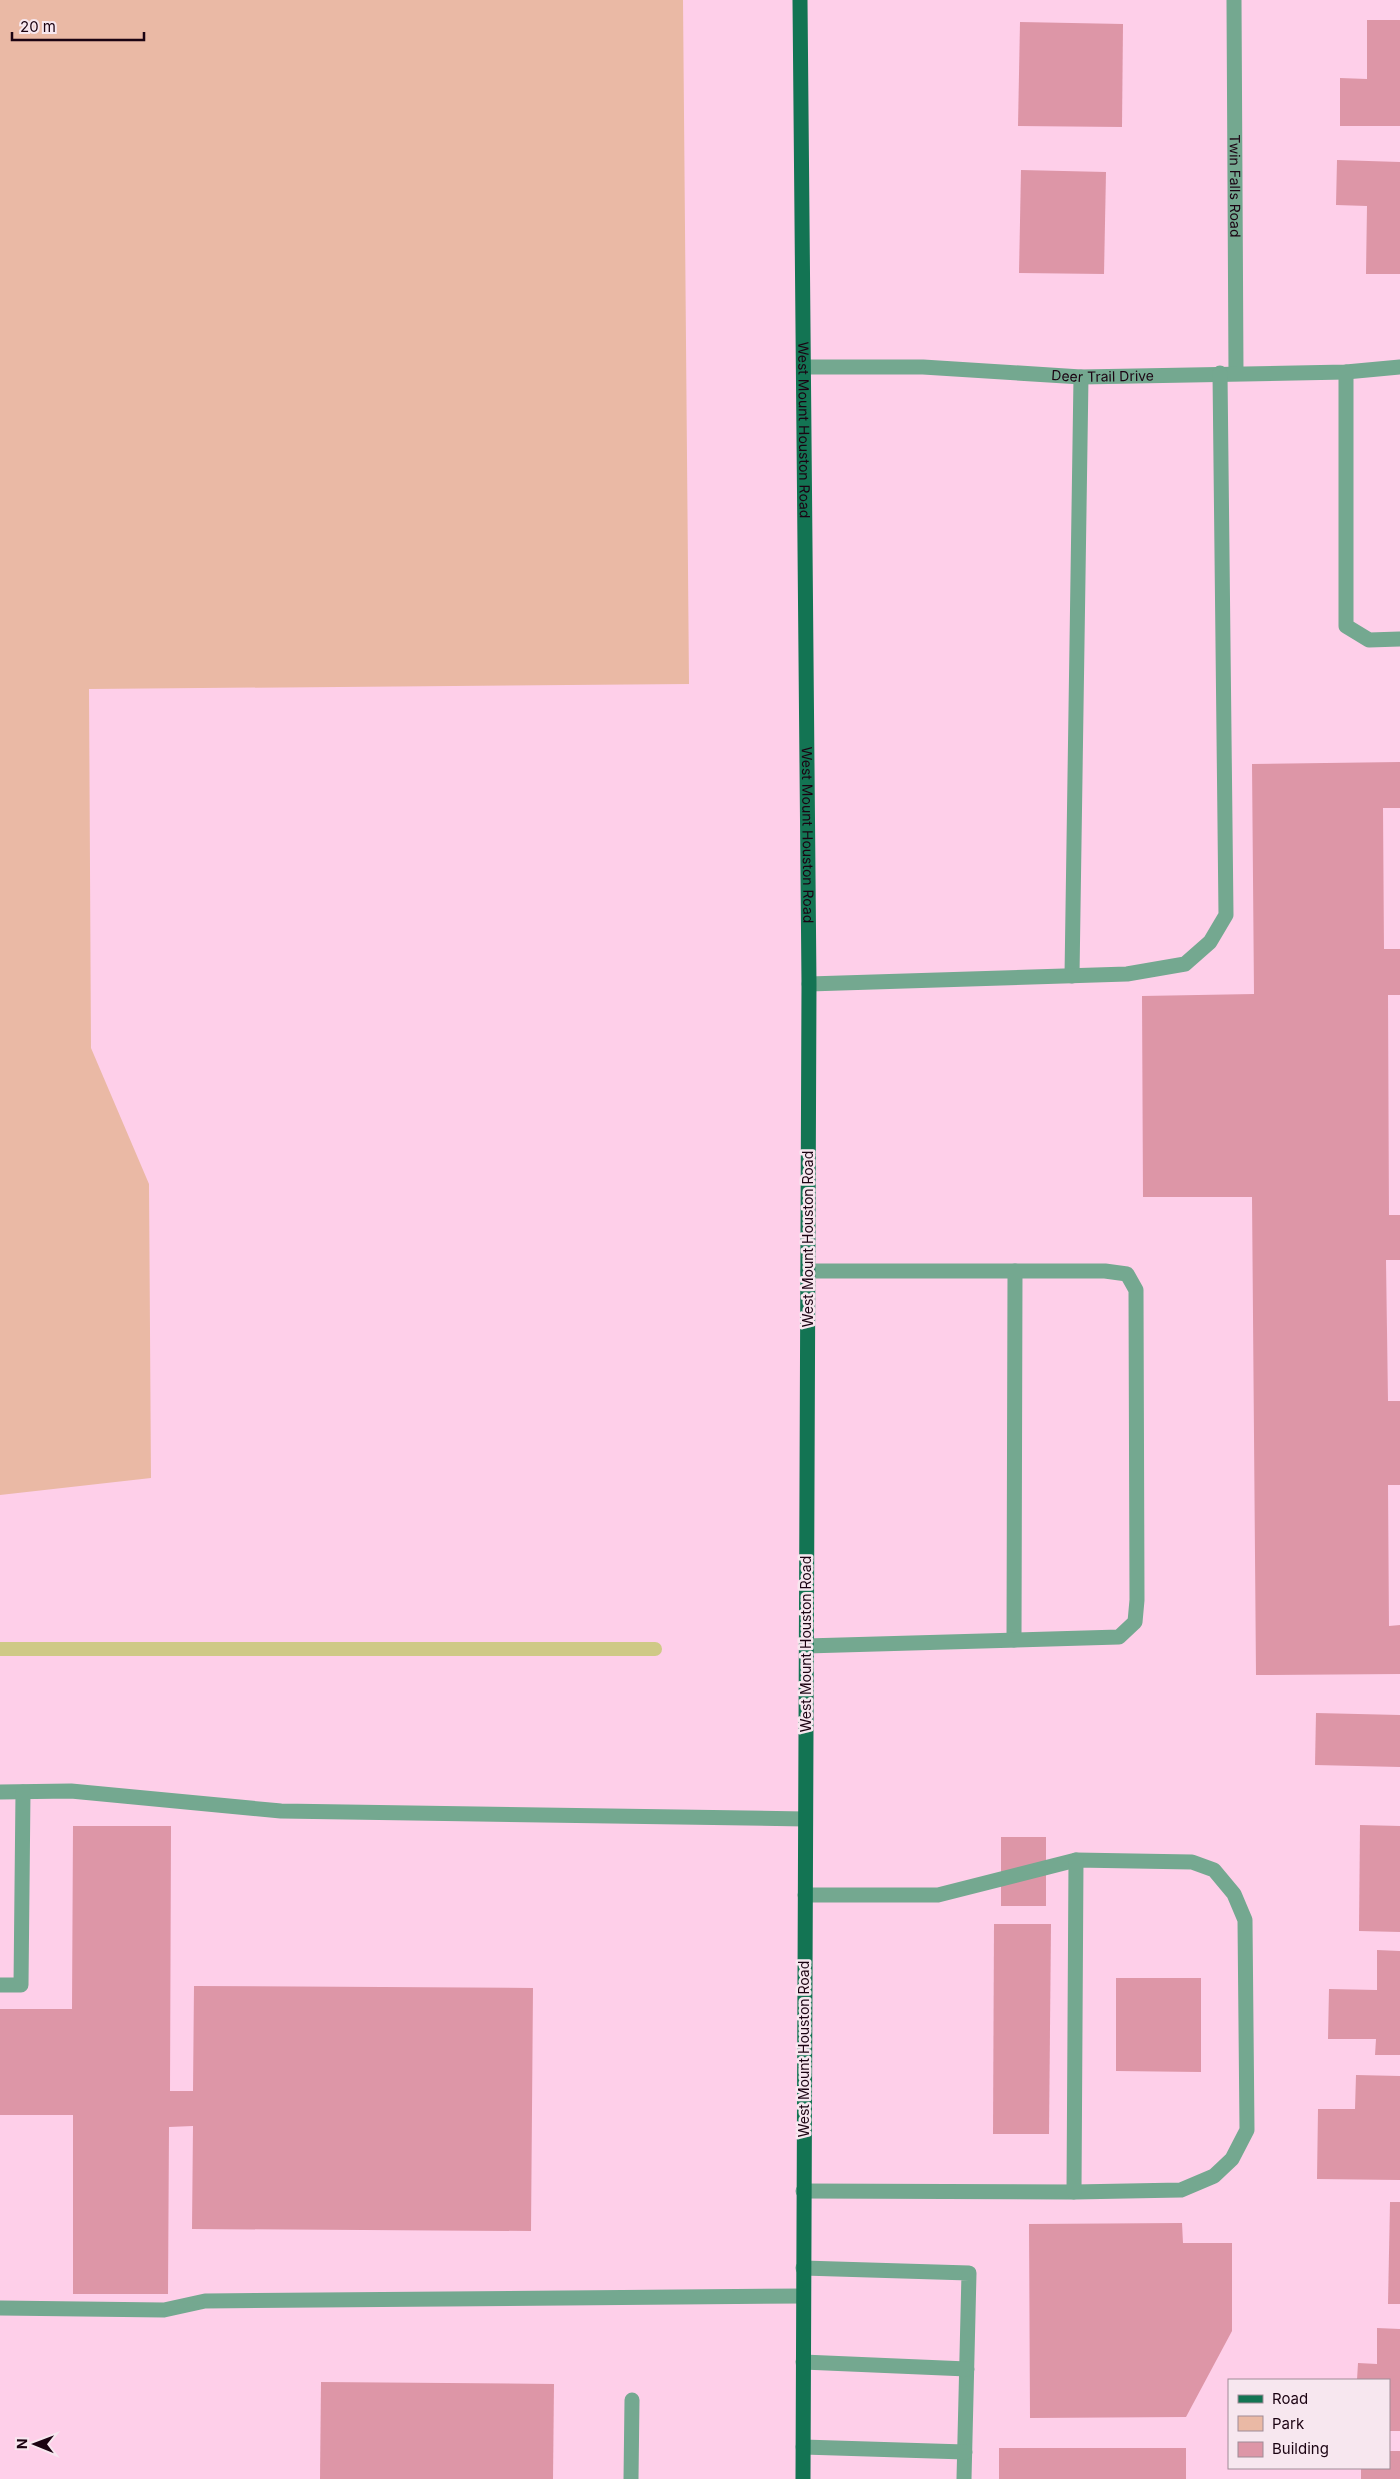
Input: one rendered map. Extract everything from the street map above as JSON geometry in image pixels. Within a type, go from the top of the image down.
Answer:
[{"type":"main road","name":"West Mount Houston Road","points":[[800,0],[805,367],[809,984],[803,2479]]},
{"type":"street","name":"Twin Falls Road","points":[[1234,0],[1236,372]]},
{"type":"street","name":"Deer Trail Drive","points":[[805,367],[923,367],[1082,377],[1236,372],[1346,372],[1400,366]]},
{"type":"street","points":[[1346,372],[1346,626],[1369,640],[1400,639]]},
{"type":"street","points":[[809,984],[1127,974],[1185,964],[1210,942],[1226,915],[1220,373]]},
{"type":"street","points":[[1072,976],[1082,377]]},
{"type":"street","points":[[806,1646],[1119,1637],[1135,1622],[1137,1600],[1136,1290],[1127,1274],[1015,1271],[808,1271]]},
{"type":"street","points":[[1014,1640],[1015,1271]]},
{"type":"street","points":[[0,1792],[71,1790],[281,1811],[806,1819]]},
{"type":"street","points":[[0,1985],[21,1985],[23,1792]]},
{"type":"street","points":[[1074,2192],[1076,1860]]},
{"type":"street","points":[[803,2191],[1074,2192],[1181,2190],[1214,2176],[1232,2159],[1247,2130],[1245,1920],[1234,1894],[1214,1870],[1192,1862],[1076,1860],[938,1896],[805,1895]]},
{"type":"street","points":[[803,2268],[969,2273],[964,2479]]},
{"type":"street","points":[[0,2308],[164,2310],[206,2301],[803,2296]]},
{"type":"street","points":[[803,2362],[967,2369]]},
{"type":"street","points":[[631,2479],[632,2400]]},
{"type":"street","points":[[803,2447],[965,2452]]},
{"type":"green space","points":[[0,0],[683,0],[689,684],[89,689],[91,1048],[149,1184],[151,1478],[0,1495]]},
{"type":"building","points":[[1367,20],[1400,20],[1400,126],[1340,126],[1340,78],[1367,79]]},
{"type":"building","points":[[1020,22],[1123,24],[1122,127],[1018,126]]},
{"type":"building","points":[[1337,160],[1400,162],[1400,274],[1366,274],[1367,206],[1336,205]]},
{"type":"building","points":[[1021,170],[1106,172],[1104,274],[1019,273]]},
{"type":"building","points":[[1400,762],[1400,808],[1383,808],[1384,949],[1400,949],[1400,995],[1388,995],[1389,1215],[1400,1215],[1400,1260],[1386,1260],[1388,1401],[1400,1401],[1400,1485],[1388,1485],[1389,1626],[1400,1625],[1400,1674],[1256,1675],[1252,1197],[1143,1197],[1142,996],[1254,994],[1252,764]]},
{"type":"building","points":[[1316,1713],[1400,1715],[1400,1767],[1315,1765]]},
{"type":"building","points":[[1360,1825],[1400,1826],[1400,1932],[1359,1931]]},
{"type":"building","points":[[73,1826],[171,1826],[170,2091],[193,2091],[194,1986],[533,1988],[531,2231],[192,2229],[193,2126],[169,2127],[168,2294],[73,2294],[73,2115],[0,2115],[0,2009],[72,2009]]},
{"type":"building","points":[[1001,1837],[1046,1837],[1046,1906],[1001,1906]]},
{"type":"building","points":[[994,1924],[1051,1924],[1049,2134],[993,2134]]},
{"type":"building","points":[[1377,1950],[1400,1951],[1400,2055],[1375,2055],[1376,2039],[1328,2039],[1329,1989],[1377,1990]]},
{"type":"building","points":[[1116,1978],[1201,1978],[1201,2072],[1116,2071]]},
{"type":"building","points":[[1356,2075],[1400,2076],[1400,2180],[1317,2179],[1318,2109],[1355,2109]]},
{"type":"building","points":[[1390,2202],[1400,2202],[1400,2304],[1388,2304]]},
{"type":"building","points":[[1182,2223],[1183,2243],[1232,2243],[1232,2331],[1186,2417],[1030,2418],[1029,2224]]},
{"type":"building","points":[[1377,2328],[1400,2329],[1400,2431],[1390,2431],[1390,2379],[1357,2379],[1358,2363],[1377,2364]]},
{"type":"building","points":[[321,2382],[554,2384],[553,2479],[320,2479]]},
{"type":"building","points":[[999,2448],[1186,2448],[1186,2479],[999,2479]]},
{"type":"building","points":[[1390,2451],[1400,2451],[1400,2479],[1361,2479],[1361,2469],[1390,2469]]},
{"type":"waterway","points":[[0,1649],[655,1649]]}]
